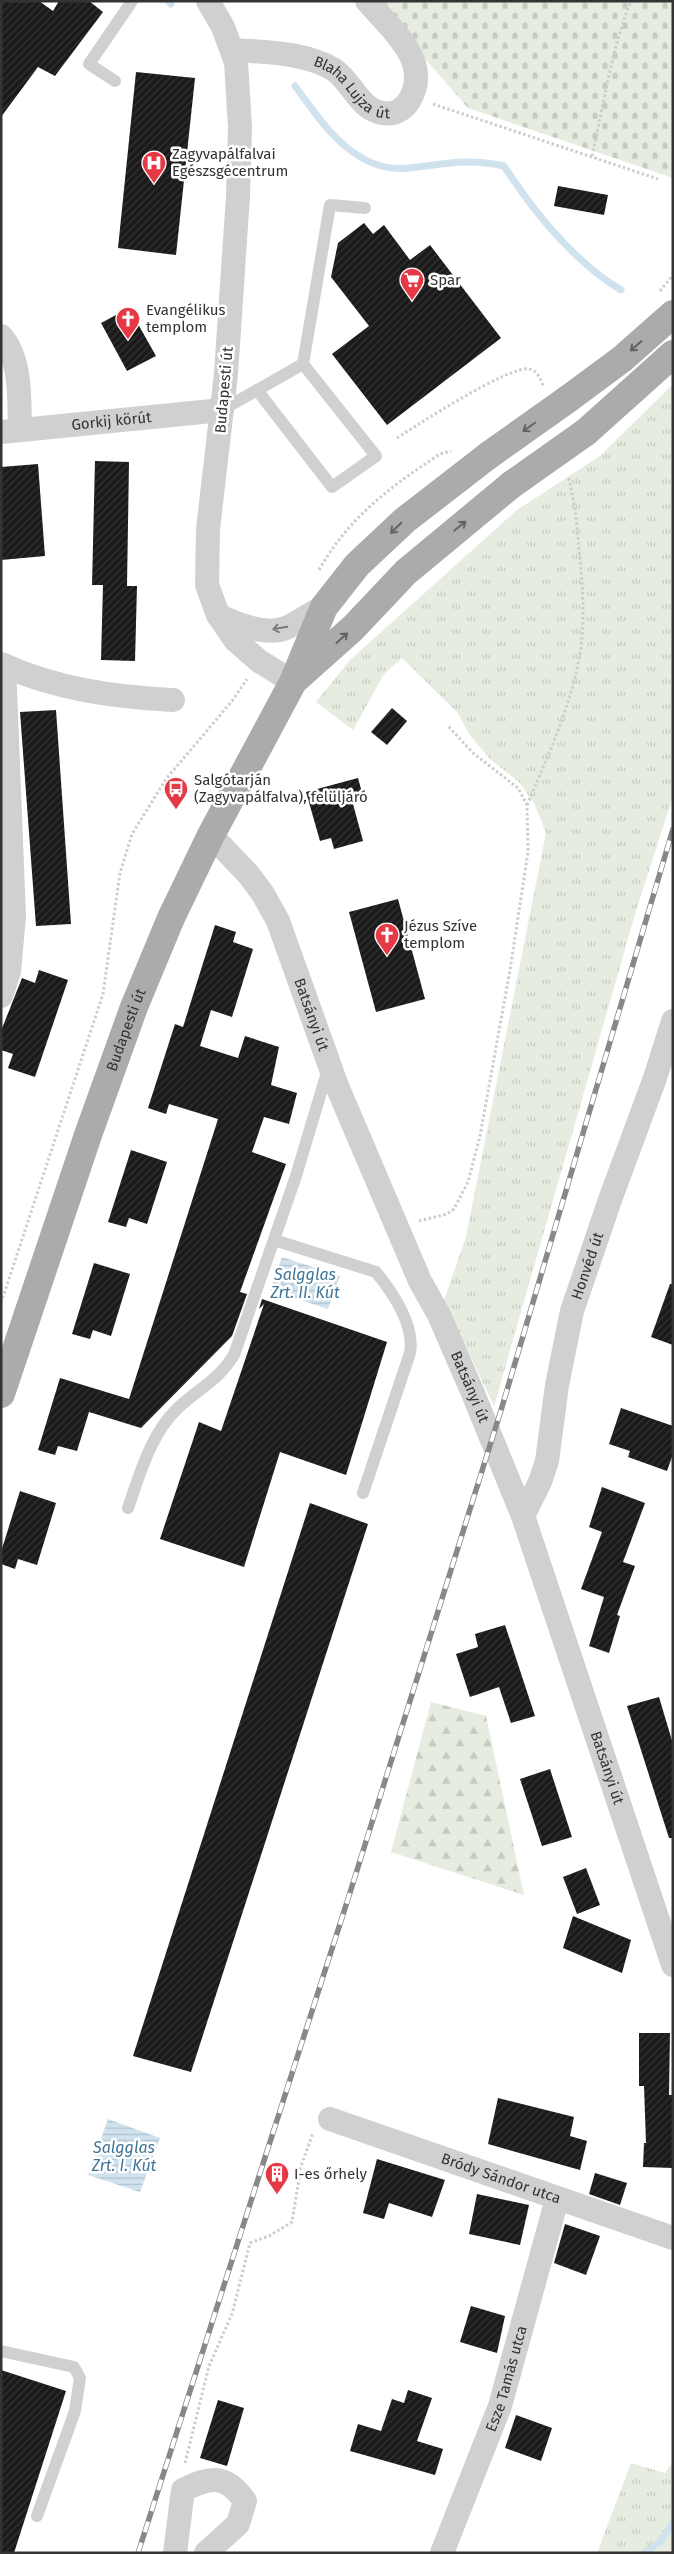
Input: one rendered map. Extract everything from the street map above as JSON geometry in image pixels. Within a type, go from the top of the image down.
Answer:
[{"type":"main road","name":"Budapesti út","points":[[1,1394],[84,1144],[134,1008],[171,918],[211,835],[293,682],[324,606],[357,565],[405,520],[489,454],[622,359],[673,314]]},
{"type":"main road","points":[[293,682],[353,628],[406,572],[511,485],[586,432],[673,354]]},
{"type":"street","name":"Budapesti út","points":[[208,1],[223,27],[235,61],[240,128],[238,196],[222,410],[208,529],[207,585],[218,615],[245,651],[293,682]]},
{"type":"street","name":"Blaha Lujza út","points":[[235,61],[297,57],[333,69],[365,105],[378,112],[397,112],[407,104],[416,81],[413,57],[367,1]]},
{"type":"street","points":[[1,336],[8,345],[16,372],[11,431]]},
{"type":"street","name":"Gorkij körút","points":[[11,431],[222,410]]},
{"type":"street","name":"Budapesti út","points":[[218,615],[240,626],[257,629],[284,629],[324,606]]},
{"type":"street","points":[[1,996],[9,972],[14,916],[2,664],[78,689],[124,696],[173,700]]},
{"type":"street","name":"Batsányi út","points":[[211,835],[249,875],[263,894],[278,921],[329,1064],[420,1282],[439,1315],[524,1516],[673,1965]]},
{"type":"street","name":"Honvéd út","points":[[524,1516],[540,1482],[547,1461],[556,1386],[575,1303],[611,1197],[655,1078],[673,1021]]},
{"type":"street","name":"Bródy Sándor utca","points":[[330,2119],[673,2238]]},
{"type":"street","name":"Esze Tamás utca","points":[[442,2553],[500,2406],[557,2199]]},
{"type":"street","points":[[175,2553],[183,2490],[202,2480],[219,2480],[234,2485],[245,2501],[238,2524],[206,2553]]},
{"type":"lane","points":[[115,81],[90,64],[132,1]]},
{"type":"lane","points":[[257,390],[332,487],[376,456],[303,364],[330,204],[365,208]]},
{"type":"lane","points":[[222,410],[303,364]]},
{"type":"lane","points":[[128,1508],[159,1430],[177,1408],[223,1373],[234,1355],[296,1176],[329,1064]]},
{"type":"lane","points":[[274,1240],[376,1272],[390,1291],[411,1333],[410,1353],[363,1493]]},
{"type":"lane","points":[[1,2351],[74,2367],[80,2378],[75,2411],[37,2516]]},
{"type":"path","points":[[592,156],[613,64],[615,44],[631,1]]},
{"type":"path","points":[[411,97],[658,179]]},
{"type":"path","points":[[397,438],[445,408],[494,381],[521,369],[529,369],[541,378],[543,388]]},
{"type":"path","points":[[396,1226],[447,1214],[454,1209],[468,1182],[480,1136],[510,970],[528,852],[527,805],[557,735],[574,680],[580,652],[583,609],[580,558],[574,499],[566,473]]},
{"type":"path","points":[[448,726],[473,753],[518,788],[527,805]]},
{"type":"path","points":[[183,2490],[186,2462],[209,2366],[232,2314],[250,2244],[269,2236],[292,2222],[301,2166],[317,2122],[330,2119]]},
{"type":"green space","points":[[375,1],[673,1],[673,178],[468,108]]},
{"type":"green space","points":[[673,384],[673,796],[636,911],[494,1406],[444,1300],[466,1237],[546,833],[534,803],[519,782],[490,759],[470,735],[457,712],[402,658],[384,674],[353,730],[316,702],[350,660],[517,510],[600,456]]},
{"type":"green space","points":[[431,1702],[486,1716],[524,1895],[391,1852]]},
{"type":"green space","points":[[673,2462],[673,2553],[597,2553],[631,2463],[665,2473]]},
{"type":"water","name":"Salgglas Zrt. II. Kút","points":[[282,1257],[340,1276],[328,1309],[270,1290]]},
{"type":"water","name":"Salgglas Zrt. I. Kút","points":[[108,2119],[160,2138],[140,2192],[88,2175]]},
{"type":"building","points":[[1,1],[39,1],[53,11],[59,1],[89,1],[103,12],[55,76],[38,67],[1,117]]},
{"type":"building","name":"Zagyvapálfalvai Egészsgécentrum","points":[[136,72],[195,78],[176,255],[118,248]]},
{"type":"building","points":[[558,186],[608,195],[604,215],[554,206]]},
{"type":"building","name":"Spar","points":[[364,223],[373,234],[384,225],[410,260],[430,245],[501,338],[387,425],[332,354],[369,326],[331,277],[338,243]]},
{"type":"building","name":"Evangélikus templom","points":[[129,308],[156,356],[127,371],[101,323]]},
{"type":"building","points":[[95,461],[129,462],[127,586],[137,586],[135,661],[101,660],[103,585],[92,585]]},
{"type":"building","points":[[38,464],[45,556],[1,560],[1,467]]},
{"type":"building","points":[[392,708],[407,721],[387,745],[371,732]]},
{"type":"building","points":[[56,710],[71,924],[36,926],[20,712]]},
{"type":"building","points":[[358,778],[364,800],[353,804],[363,841],[334,849],[331,838],[320,841],[306,792]]},
{"type":"building","name":"Jézus Szíve templom","points":[[398,899],[425,999],[376,1012],[349,912]]},
{"type":"building","points":[[215,925],[236,932],[233,942],[253,949],[232,1017],[211,1010],[200,1046],[238,1058],[245,1036],[279,1047],[271,1085],[297,1093],[289,1124],[264,1117],[252,1152],[286,1164],[240,1292],[247,1294],[232,1336],[141,1428],[89,1412],[77,1451],[58,1446],[55,1455],[38,1450],[60,1378],[129,1399],[218,1119],[169,1104],[166,1114],[148,1108],[175,1024],[183,1027]]},
{"type":"building","points":[[39,970],[68,980],[35,1077],[8,1068],[13,1054],[1,1050],[1,1031],[22,978],[35,983]]},
{"type":"building","points":[[131,1150],[167,1162],[147,1224],[129,1218],[126,1227],[108,1222]]},
{"type":"building","points":[[94,1263],[130,1274],[111,1336],[93,1330],[90,1339],[72,1334]]},
{"type":"building","points":[[670,1284],[673,1284],[673,1345],[651,1337]]},
{"type":"building","points":[[262,1299],[387,1342],[346,1475],[280,1452],[244,1567],[160,1539],[199,1422],[221,1431],[264,1304],[259,1309]]},
{"type":"building","points":[[621,1408],[673,1426],[673,1454],[667,1471],[628,1457],[630,1451],[609,1444]]},
{"type":"building","points":[[602,1487],[645,1503],[623,1562],[635,1566],[617,1615],[620,1616],[609,1653],[589,1646],[604,1597],[581,1589],[602,1532],[589,1527]]},
{"type":"building","points":[[20,1491],[56,1503],[37,1565],[18,1559],[15,1569],[1,1564],[1,1552]]},
{"type":"building","points":[[310,1503],[368,1524],[191,2072],[133,2056]]},
{"type":"building","points":[[505,1625],[535,1716],[511,1723],[499,1687],[470,1697],[456,1654],[478,1647],[475,1634]]},
{"type":"building","points":[[659,1697],[673,1744],[673,1838],[669,1838],[627,1706]]},
{"type":"building","points":[[550,1769],[572,1837],[542,1846],[520,1779]]},
{"type":"building","points":[[586,1868],[600,1905],[577,1914],[563,1877]]},
{"type":"building","points":[[573,1916],[631,1940],[622,1973],[563,1948]]},
{"type":"building","points":[[639,2033],[670,2033],[669,2095],[673,2095],[673,2168],[643,2167],[644,2143],[646,2143],[644,2086],[639,2086]]},
{"type":"building","points":[[498,2098],[574,2117],[570,2136],[587,2141],[580,2170],[488,2144]]},
{"type":"building","points":[[377,2159],[445,2180],[432,2217],[389,2203],[384,2219],[363,2213]]},
{"type":"building","points":[[595,2173],[627,2183],[620,2205],[589,2194]]},
{"type":"building","points":[[477,2194],[529,2205],[520,2245],[469,2234]]},
{"type":"building","points":[[565,2224],[600,2236],[586,2275],[554,2263]]},
{"type":"building","points":[[471,2306],[505,2316],[497,2353],[460,2342]]},
{"type":"building","points":[[1,2370],[66,2391],[14,2553],[1,2553]]},
{"type":"building","points":[[408,2390],[432,2398],[417,2441],[443,2449],[435,2475],[350,2451],[358,2424],[381,2431],[392,2399],[404,2403]]},
{"type":"building","points":[[218,2400],[244,2408],[227,2466],[200,2458]]},
{"type":"building","points":[[516,2415],[552,2428],[541,2461],[505,2448]]},
{"type":"waterway","points":[[168,1],[171,4]]},
{"type":"waterway","points":[[295,86],[317,116],[342,144],[372,163],[390,168],[467,162],[504,166],[528,201],[571,250],[603,278],[621,290]]},
{"type":"waterway","points":[[644,2553],[661,2541],[673,2523]]},
{"type":"railway","points":[[138,2553],[348,1899],[502,1407],[673,829]]},
{"type":"place","name":"Zagyvapálfalvai Egészsgécentrum","points":[[154,184]]},
{"type":"place","name":"Spar","points":[[412,301]]},
{"type":"place","name":"Evangélikus templom","points":[[128,340]]},
{"type":"place","name":"Salgótarján (Zagyvapálfalva), felüljáró","points":[[176,810]]},
{"type":"place","name":"Jézus Szíve templom","points":[[387,956]]},
{"type":"place","name":"I-es őrhely","points":[[277,2195]]}]
